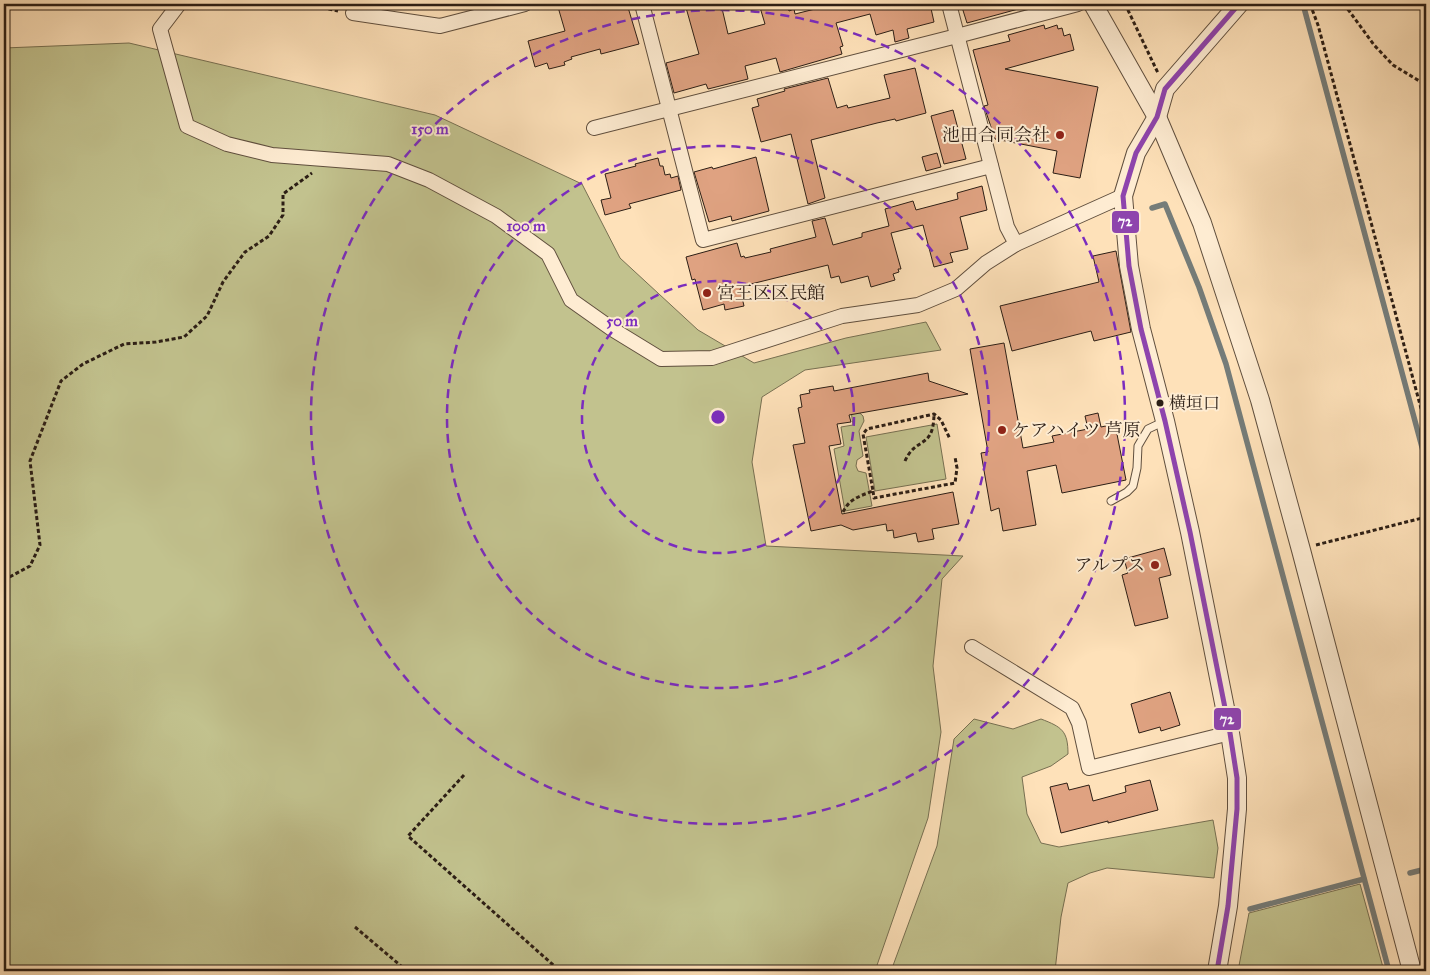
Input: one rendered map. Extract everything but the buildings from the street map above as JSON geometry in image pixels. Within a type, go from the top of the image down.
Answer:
[{"type":"street","points":[[179,4],[160,29],[187,126],[227,144],[272,155],[388,164],[430,180],[496,216],[548,254],[571,300],[612,329],[661,359],[712,358],[842,316],[918,305],[956,289],[986,263],[1016,244],[1123,196]]},
{"type":"street","points":[[642,4],[703,240],[991,166]]},
{"type":"street","points":[[949,4],[1007,227],[1016,244]]},
{"type":"street","points":[[594,128],[1078,4]]},
{"type":"street","points":[[1093,4],[1157,117],[1202,223],[1260,400],[1412,971]]},
{"type":"street","points":[[1217,971],[1228,906],[1237,809],[1237,778],[1230,733],[1192,541],[1165,421],[1141,329],[1130,275],[1123,196],[1136,153],[1157,117],[1165,89],[1239,4]]},
{"type":"street","points":[[353,13],[440,26],[516,5]]},
{"type":"street","points":[[972,647],[1072,708],[1079,723],[1088,768],[1230,733]]},
{"type":"lane","points":[[1111,501],[1127,492],[1133,486],[1137,468],[1138,446],[1148,429],[1165,421]]},
{"type":"path","points":[[1125,4],[1165,89]]},
{"type":"path","points":[[1310,4],[1321,34],[1426,427]]},
{"type":"path","points":[[1344,4],[1374,45],[1393,65],[1426,85]]},
{"type":"path","points":[[4,580],[30,566],[40,545],[30,461],[61,381],[83,364],[124,344],[184,338],[207,316],[223,282],[245,252],[268,236],[282,215],[283,194],[330,161]]},
{"type":"path","points":[[934,414],[941,420],[950,439]]},
{"type":"path","points":[[904,461],[909,452],[926,441],[930,436],[933,430],[934,414]]},
{"type":"path","points":[[934,414],[867,429],[863,434],[874,498],[955,483],[957,468],[955,457]]},
{"type":"path","points":[[843,512],[846,504],[851,500],[873,491]]},
{"type":"path","points":[[1301,550],[1426,517]]},
{"type":"path","points":[[464,775],[408,836],[560,971]]},
{"type":"path","points":[[354,928],[407,971]]},
{"type":"green space","points":[[129,43],[435,115],[582,184],[620,258],[698,330],[754,363],[846,338],[926,322],[941,350],[805,370],[762,397],[752,462],[766,546],[963,556],[942,579],[933,666],[941,732],[928,818],[875,971],[4,971],[4,48]]},
{"type":"green space","points":[[850,404],[863,416],[864,421],[859,431],[863,456],[857,460],[856,466],[858,471],[866,473],[872,506],[845,511],[834,449],[844,446],[841,427],[853,425]]},
{"type":"green space","points":[[937,424],[946,479],[875,491],[866,437]]},
{"type":"green space","points":[[974,719],[1013,729],[1041,719],[1059,728],[1065,735],[1068,754],[1051,766],[1022,777],[1027,814],[1041,843],[1059,847],[1213,820],[1218,848],[1214,878],[1107,868],[1068,883],[1061,917],[1055,971],[891,971],[937,846],[954,739]]},
{"type":"green space","points":[[1360,884],[1384,971],[1238,971],[1249,913]]},
{"type":"waterway","points":[[1303,4],[1426,462]]},
{"type":"waterway","points":[[1152,208],[1165,204],[1199,287],[1226,364],[1389,971]]},
{"type":"waterway","points":[[1410,873],[1426,869]]},
{"type":"waterway","points":[[1250,909],[1364,879]]},
{"type":"transit line","name":"72","points":[[1217,971],[1228,906],[1237,809],[1237,778],[1230,733],[1190,532],[1165,421],[1141,329],[1129,266],[1123,196],[1136,153],[1157,117],[1165,89],[1239,4]]},
{"type":"place","name":"池田合同会社","points":[[1060,135]]},
{"type":"place","name":"宮王区区民館","points":[[707,293]]},
{"type":"place","name":"横垣口","points":[[1160,403]]},
{"type":"place","name":"ケアハイツ 芦原","points":[[1002,430]]},
{"type":"place","name":"アルプス","points":[[1155,565]]}]
